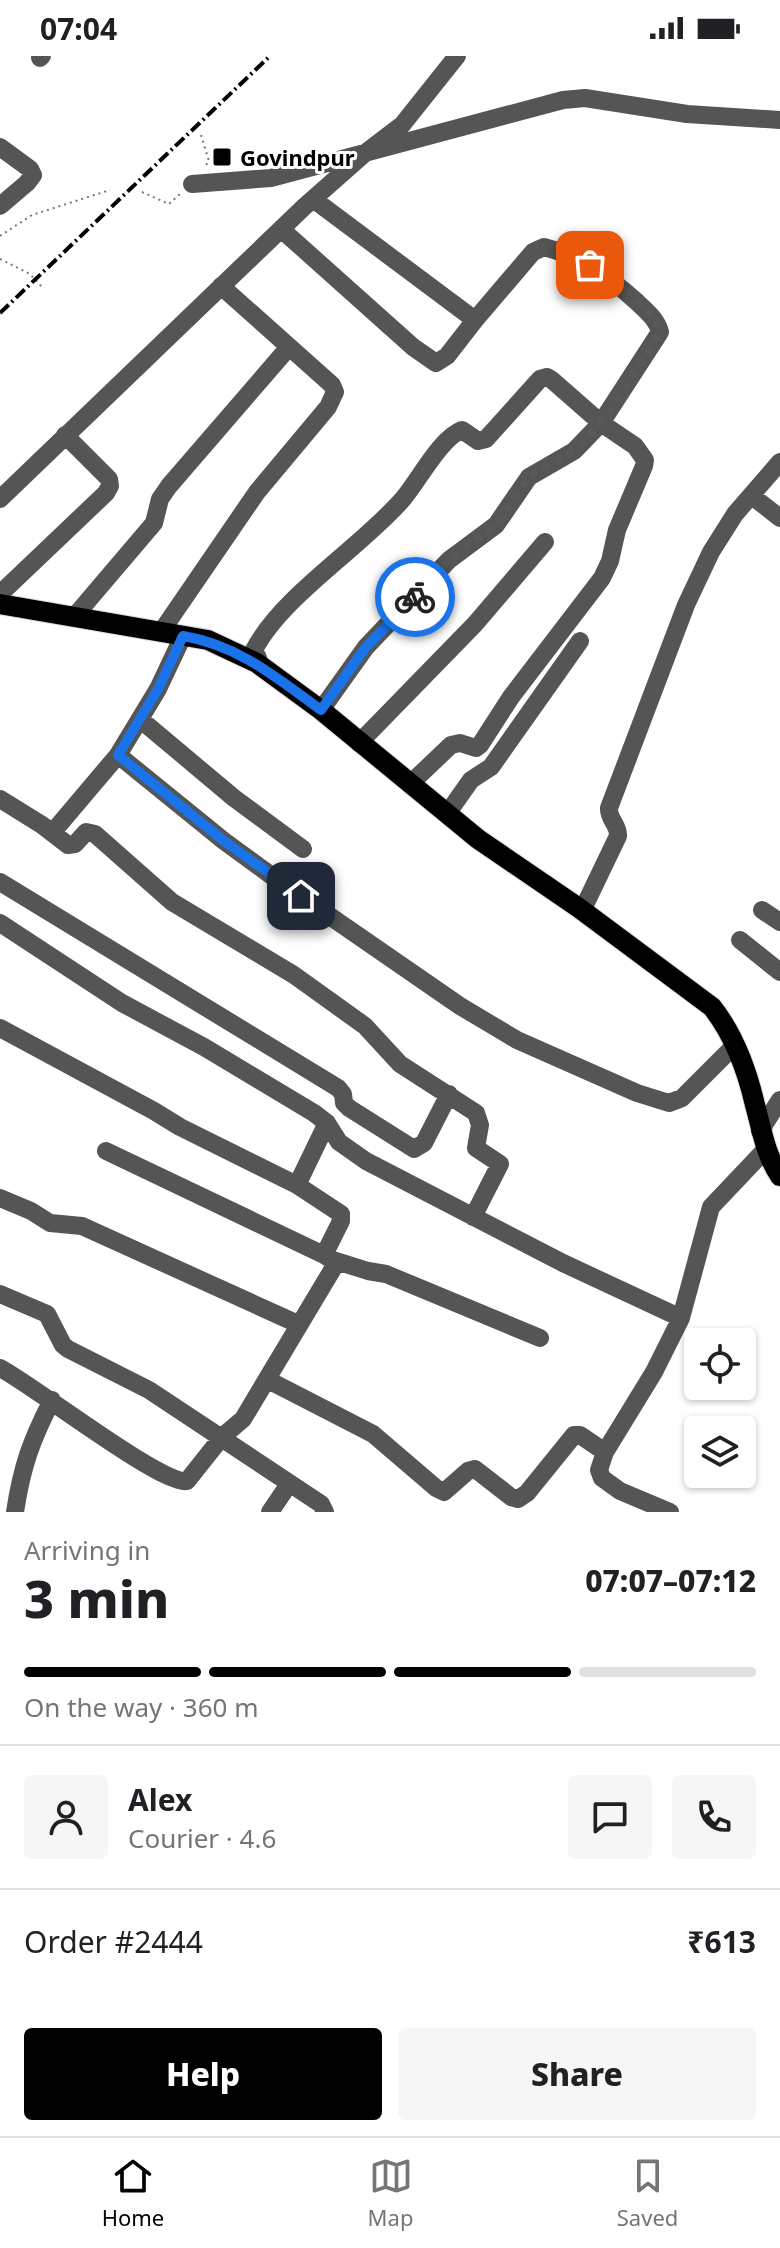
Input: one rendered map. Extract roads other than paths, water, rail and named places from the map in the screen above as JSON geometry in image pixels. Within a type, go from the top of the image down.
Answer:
[{"type":"main road","points":[[0,604],[208,640],[257,663],[321,710],[478,839],[712,1007],[723,1020],[748,1077],[763,1140],[780,1176]]},
{"type":"street","points":[[0,499],[313,199],[402,125],[457,56]]},
{"type":"street","points":[[192,184],[271,178],[563,100],[585,98],[687,114],[780,120]]},
{"type":"street","points":[[0,147],[30,169],[33,175],[0,206]]},
{"type":"street","points":[[313,199],[475,320]]},
{"type":"street","points":[[281,229],[413,347],[436,363],[447,356],[501,287],[540,248],[552,249],[607,275],[656,321],[660,332],[601,423],[574,451],[529,477],[496,525],[449,560],[366,647],[321,710]]},
{"type":"street","points":[[161,632],[257,492],[333,400],[335,392],[332,385],[221,286]]},
{"type":"street","points":[[74,617],[154,523],[160,499],[169,486],[289,347]]},
{"type":"street","points":[[257,663],[254,650],[270,627],[294,600],[402,500],[455,433],[462,430],[478,441],[486,439],[544,377],[552,380],[601,423],[635,446],[645,460],[617,530],[610,561],[602,578],[511,697],[480,745],[476,748],[460,743],[451,745],[410,784]]},
{"type":"street","points":[[0,594],[110,486],[109,479],[65,435]]},
{"type":"street","points":[[582,911],[618,836],[617,828],[609,817],[609,808],[686,605],[711,552],[735,514],[780,462]]},
{"type":"street","points":[[752,496],[780,518]]},
{"type":"street","points":[[359,743],[475,624],[545,542]]},
{"type":"street","points":[[52,833],[118,755],[141,720],[183,636]]},
{"type":"street","points":[[447,814],[471,780],[491,767],[580,641]]},
{"type":"street","points":[[141,720],[234,798],[303,849]]},
{"type":"street","points":[[118,755],[212,832],[276,879],[460,1006],[517,1040],[637,1093],[669,1103],[682,1098],[735,1045]]},
{"type":"street","points":[[0,799],[70,846],[86,832],[95,834],[172,902],[294,975],[365,1026],[400,1064],[478,1116],[477,1151],[500,1162],[473,1217]]},
{"type":"street","points":[[0,882],[338,1088],[349,1108],[414,1149],[424,1143],[449,1094]]},
{"type":"street","points":[[762,910],[780,922]]},
{"type":"street","points":[[0,923],[122,1003],[204,1047],[314,1113],[327,1123],[347,1149],[473,1217],[681,1318]]},
{"type":"street","points":[[740,940],[780,972]]},
{"type":"street","points":[[0,1028],[189,1132],[297,1185],[341,1214],[329,1257],[334,1267],[241,1423],[222,1437],[187,1481],[177,1481],[108,1441],[52,1400],[0,1368]]},
{"type":"street","points":[[670,1512],[620,1491],[602,1478],[599,1470],[605,1452],[654,1372],[681,1318],[711,1207],[763,1140],[780,1100]]},
{"type":"street","points":[[297,1185],[327,1123]]},
{"type":"street","points":[[106,1151],[329,1257],[363,1270],[386,1274],[540,1338]]},
{"type":"street","points":[[0,1198],[50,1223],[82,1226],[298,1324]]},
{"type":"street","points":[[0,1294],[47,1314],[68,1349],[149,1390],[321,1504],[325,1512]]},
{"type":"street","points":[[268,1380],[373,1434],[444,1492],[468,1471],[475,1469],[518,1499],[527,1493],[574,1435],[580,1435],[605,1452]]},
{"type":"street","points":[[15,1512],[26,1456],[52,1400]]},
{"type":"street","points":[[270,1512],[289,1484]]},
{"type":"railway","points":[[0,313],[270,56]]},
{"type":"place","name":"Govindpur","points":[[222,157]]}]
